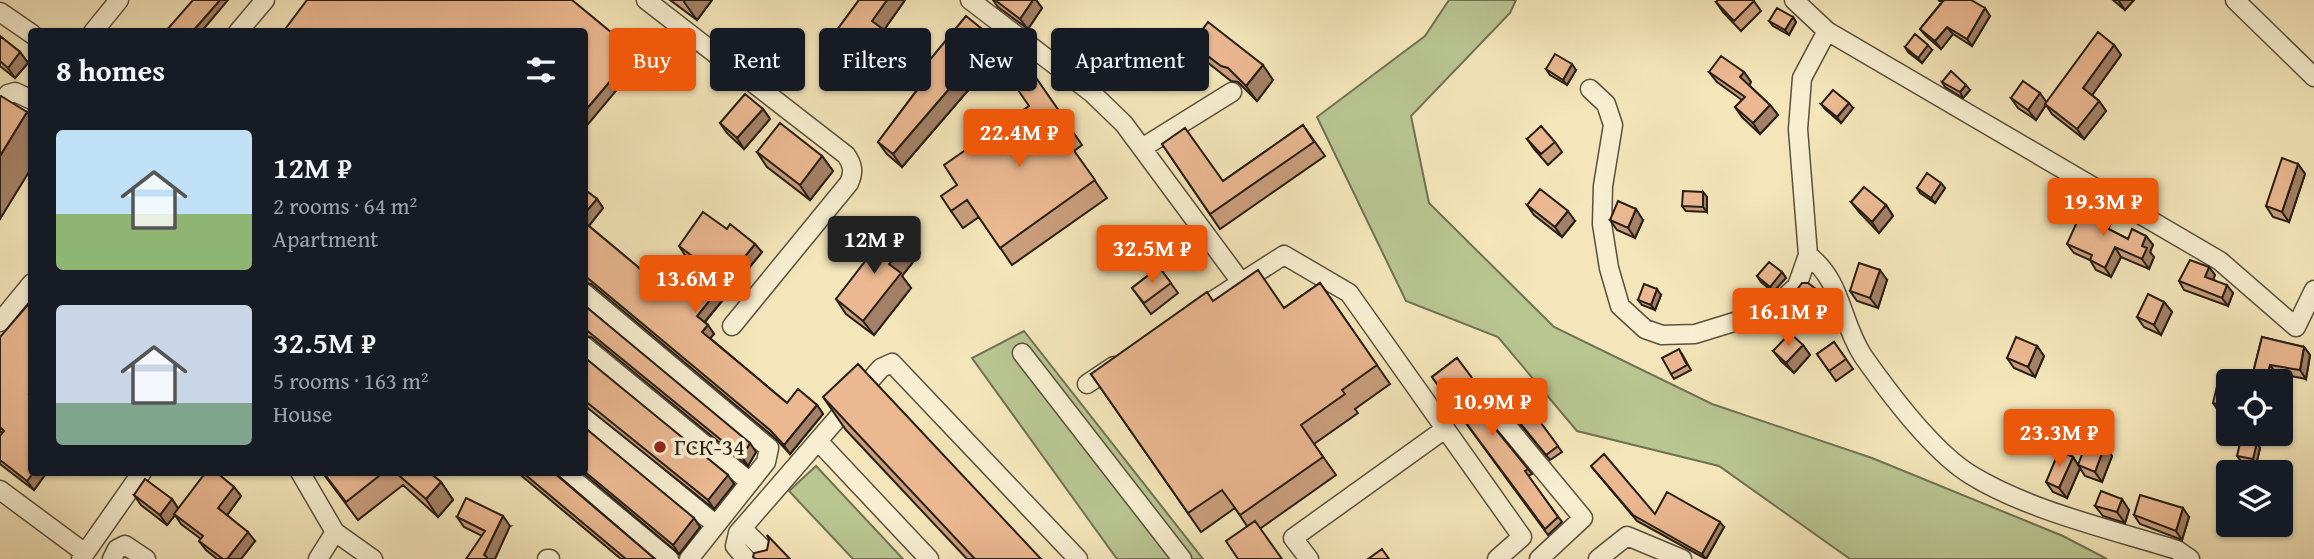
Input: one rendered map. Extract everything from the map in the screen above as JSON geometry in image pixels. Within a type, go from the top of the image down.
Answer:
[{"type":"street","points":[[96,28],[119,0]]},
{"type":"street","points":[[241,28],[265,0]]},
{"type":"street","points":[[646,0],[846,155],[852,164],[853,174],[849,183],[732,326]]},
{"type":"street","points":[[970,0],[1092,93],[1124,124],[1241,282]]},
{"type":"street","points":[[1794,0],[1827,31],[2220,261],[2296,327],[2314,290]]},
{"type":"street","points":[[2235,0],[2314,77]]},
{"type":"street","points":[[0,12],[28,31]]},
{"type":"street","points":[[1590,89],[1606,104],[1612,125],[1603,186],[1602,224],[1609,268],[1620,306],[1645,329],[1662,335],[1695,334],[1770,311],[1797,286],[1808,256],[1798,129],[1802,78],[1827,31]]},
{"type":"street","points":[[0,105],[9,94],[15,92],[28,98]]},
{"type":"street","points":[[1142,148],[1232,92]]},
{"type":"street","points":[[1175,326],[1284,255],[1349,293],[1522,537],[1497,559]]},
{"type":"street","points":[[1808,256],[1821,265],[1837,288],[1846,324],[1862,354],[1896,401],[1925,434],[1970,474],[2057,514],[2177,550],[2190,559]]},
{"type":"street","points":[[0,322],[28,288]]},
{"type":"street","points":[[588,296],[764,443],[769,456],[689,559]]},
{"type":"street","points":[[588,349],[750,482]]},
{"type":"street","points":[[1022,353],[1182,559]]},
{"type":"street","points":[[1087,384],[1131,355]]},
{"type":"street","points":[[746,559],[735,546],[735,540],[742,528],[881,368],[892,363],[1078,559]]},
{"type":"street","points":[[1496,412],[1583,519],[1539,559]]},
{"type":"street","points":[[588,418],[716,525]]},
{"type":"street","points":[[1309,559],[1293,538],[1445,429]]},
{"type":"street","points":[[818,441],[929,559]]},
{"type":"street","points":[[0,490],[83,556],[139,476]]},
{"type":"street","points":[[302,476],[335,532],[373,559]]},
{"type":"street","points":[[569,476],[669,559]]},
{"type":"street","points":[[742,528],[762,548]]},
{"type":"street","points":[[318,559],[335,532]]},
{"type":"street","points":[[1598,559],[1627,536],[1682,559]]},
{"type":"street","points":[[113,559],[117,549],[125,545],[146,559]]},
{"type":"green space","points":[[1449,0],[1516,0],[1510,13],[1411,116],[1429,203],[1554,327],[1712,404],[1872,458],[2063,536],[2107,559],[1850,559],[1719,466],[1577,431],[1498,337],[1406,301],[1317,117],[1425,36]]},
{"type":"green space","points":[[1024,331],[1203,559],[1117,559],[972,358]]},
{"type":"green space","points":[[816,466],[903,559],[853,559],[789,491]]},
{"type":"building","points":[[193,0],[220,0],[196,28],[168,28]]},
{"type":"building","points":[[307,0],[572,0],[609,31],[609,83],[588,107],[588,28],[286,28]]},
{"type":"building","points":[[859,0],[887,0],[872,21],[881,28],[838,28]]},
{"type":"building","points":[[995,0],[1033,0],[1020,19]]},
{"type":"building","points":[[1944,0],[1971,0],[1985,8],[1967,39],[1947,27],[1935,41],[1920,29]]},
{"type":"building","points":[[1754,1],[1734,21],[1716,2]]},
{"type":"building","points":[[1777,8],[1793,17],[1785,30],[1769,21]]},
{"type":"building","points":[[966,16],[981,28],[956,28]]},
{"type":"building","points":[[1208,22],[1263,65],[1246,86],[1228,68],[1209,57],[1209,28],[1204,28]]},
{"type":"building","points":[[2098,32],[2114,45],[2083,88],[2099,101],[2077,129],[2045,104]]},
{"type":"building","points":[[1915,34],[1928,45],[1918,58],[1905,47]]},
{"type":"building","points":[[0,36],[20,52],[8,68],[0,61]]},
{"type":"building","points":[[945,41],[945,91],[947,91],[893,154],[878,142],[916,91],[931,91],[931,58]]},
{"type":"building","points":[[1555,54],[1572,64],[1563,80],[1546,69]]},
{"type":"building","points":[[1721,56],[1744,72],[1740,77],[1770,105],[1753,123],[1735,107],[1745,97],[1709,72]]},
{"type":"building","points":[[1951,71],[1966,85],[1960,92],[1942,82]]},
{"type":"building","points":[[1037,79],[1071,128],[1062,134],[1095,180],[1000,248],[967,200],[951,211],[941,196],[957,185],[944,165],[1029,106],[1019,91],[1037,91]]},
{"type":"building","points":[[2023,81],[2040,93],[2028,110],[2011,98]]},
{"type":"building","points":[[1833,90],[1849,103],[1837,117],[1821,104]]},
{"type":"building","points":[[745,94],[763,109],[737,138],[720,123]]},
{"type":"building","points":[[0,97],[27,112],[0,156]]},
{"type":"building","points":[[780,123],[822,156],[800,185],[757,152]]},
{"type":"building","points":[[1303,125],[1314,142],[1210,214],[1162,144],[1185,128],[1223,181]]},
{"type":"building","points":[[1541,126],[1555,142],[1541,154],[1527,139]]},
{"type":"building","points":[[2282,158],[2298,164],[2282,212],[2266,206]]},
{"type":"building","points":[[1927,173],[1941,183],[1931,198],[1917,188]]},
{"type":"building","points":[[1864,187],[1886,205],[1872,222],[1851,202]]},
{"type":"building","points":[[1540,189],[1568,211],[1555,227],[1527,205]]},
{"type":"building","points":[[1683,191],[1703,192],[1703,207],[1682,206]]},
{"type":"building","points":[[588,192],[597,199],[588,209]]},
{"type":"building","points":[[1618,201],[1636,209],[1628,228],[1610,220]]},
{"type":"building","points":[[2086,202],[2105,211],[2099,224],[2128,239],[2132,229],[2146,236],[2142,246],[2147,248],[2142,259],[2115,247],[2105,268],[2090,260],[2092,255],[2067,244]]},
{"type":"building","points":[[703,212],[727,229],[730,224],[755,244],[697,316],[708,325],[702,332],[787,403],[798,389],[817,405],[784,445],[770,430],[588,278],[588,225],[668,292],[696,259],[679,246]]},
{"type":"building","points":[[893,225],[910,238],[889,264],[901,273],[863,321],[836,299]]},
{"type":"building","points":[[2190,260],[2209,267],[2205,277],[2227,285],[2222,298],[2179,281]]},
{"type":"building","points":[[1769,262],[1782,272],[1770,287],[1757,276]]},
{"type":"building","points":[[1859,263],[1880,270],[1870,298],[1850,291]]},
{"type":"building","points":[[1159,267],[1171,283],[1144,303],[1132,288]]},
{"type":"building","points":[[1258,270],[1284,308],[1320,283],[1377,365],[1342,390],[1345,394],[1301,425],[1323,457],[1240,515],[1222,490],[1188,513],[1091,374],[1207,292],[1213,301]]},
{"type":"building","points":[[1802,283],[1808,283],[1821,293],[1808,312],[1790,299]]},
{"type":"building","points":[[1644,284],[1657,289],[1651,305],[1638,300]]},
{"type":"building","points":[[2148,294],[2164,302],[2154,325],[2137,317]]},
{"type":"building","points":[[28,305],[28,476],[31,476],[27,481],[0,460],[0,436],[4,431],[0,427],[0,337]]},
{"type":"building","name":"ГСК-34","points":[[588,308],[750,443],[742,457],[588,331]]},
{"type":"building","points":[[1790,333],[1803,345],[1786,363],[1773,351]]},
{"type":"building","points":[[2016,337],[2037,346],[2028,367],[2007,358]]},
{"type":"building","points":[[2262,337],[2304,347],[2300,370],[2270,365],[2269,369],[2254,369]]},
{"type":"building","points":[[1834,342],[1846,359],[1829,371],[1817,354]]},
{"type":"building","points":[[1679,349],[1687,365],[1671,374],[1662,358]]},
{"type":"building","points":[[1457,358],[1482,391],[1471,399],[1528,469],[1525,471],[1558,517],[1545,529],[1432,377]]},
{"type":"building","name":"ГСК-34","points":[[588,360],[728,475],[708,500],[588,403]]},
{"type":"building","points":[[858,364],[1041,559],[975,559],[823,397]]},
{"type":"building","points":[[1526,403],[1558,446],[1546,455],[1512,413]]},
{"type":"building","name":"ГСК-34","points":[[588,430],[694,518],[673,545],[588,474]]},
{"type":"building","points":[[2088,439],[2105,445],[2095,472],[2078,465]]},
{"type":"building","points":[[2239,446],[2256,446],[2253,459],[2237,456]]},
{"type":"building","points":[[2059,451],[2073,457],[2059,488],[2046,482]]},
{"type":"building","points":[[1604,454],[1655,514],[1667,492],[1720,522],[1702,554],[1633,515],[1591,466]]},
{"type":"building","points":[[203,476],[221,476],[234,487],[218,508],[248,532],[227,559],[223,559],[199,541],[203,536],[174,514]]},
{"type":"building","points":[[326,476],[379,476],[346,502]]},
{"type":"building","points":[[400,476],[434,476],[441,482],[426,499]]},
{"type":"building","points":[[527,476],[558,476],[655,559],[626,559]]},
{"type":"building","points":[[145,479],[172,499],[160,515],[134,495]]},
{"type":"building","points":[[2101,491],[2122,499],[2117,512],[2095,506]]},
{"type":"building","points":[[2140,495],[2183,508],[2176,531],[2134,515]]},
{"type":"building","points":[[466,498],[503,516],[484,555],[486,559],[466,559],[485,531],[457,517]]},
{"type":"building","points":[[1255,521],[1282,559],[1238,559],[1226,541]]},
{"type":"building","points":[[767,535],[790,559],[753,557],[754,553],[767,550]]},
{"type":"building","points":[[1382,549],[1389,559],[1368,559]]},
{"type":"place","name":"ГСК-34","points":[[660,447]]}]
